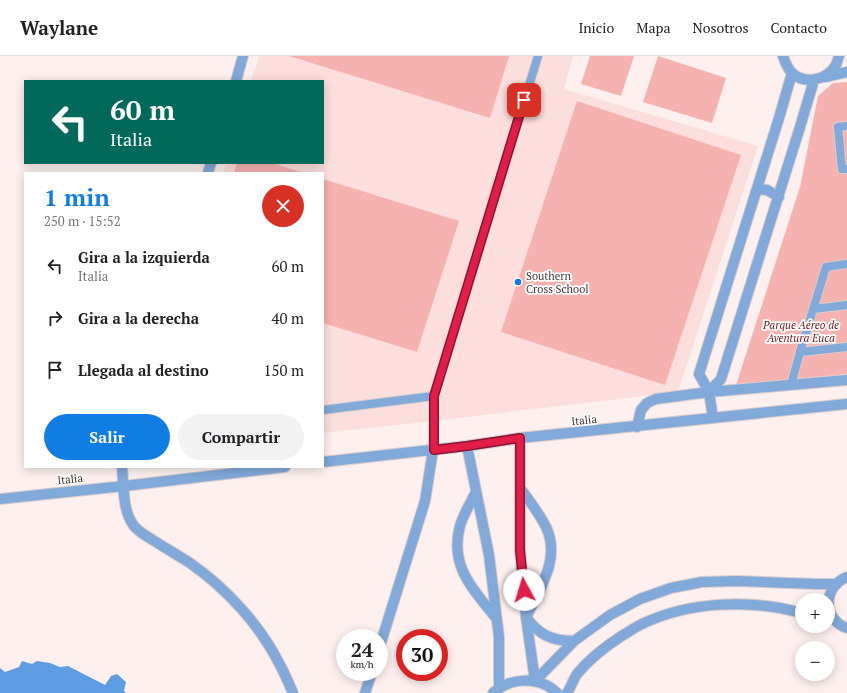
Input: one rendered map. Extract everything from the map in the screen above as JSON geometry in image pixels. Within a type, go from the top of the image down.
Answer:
[{"type":"street","points":[[236,80],[244,56]]},
{"type":"street","points":[[783,56],[786,65],[792,73],[806,80],[847,72]]},
{"type":"street","points":[[709,392],[722,379],[800,127],[818,78],[830,72],[836,65],[839,56]]},
{"type":"street","points":[[713,418],[709,392],[699,374],[792,73]]},
{"type":"street","points":[[757,189],[766,190],[779,197]]},
{"type":"street","points":[[637,426],[641,410],[647,402],[656,399],[709,392],[847,380]]},
{"type":"street","name":"Italia","points":[[324,462],[467,446],[520,438],[847,404]]},
{"type":"street","points":[[520,438],[520,550],[526,617],[535,681]]},
{"type":"street","points":[[467,446],[489,555],[499,637],[496,690]]},
{"type":"street","points":[[385,629],[425,501],[434,450]]},
{"type":"street","points":[[122,468],[124,501],[128,514],[134,525],[140,532],[205,574],[231,598],[250,619],[265,639],[280,665],[293,693]]},
{"type":"street","name":"Italia","points":[[0,499],[276,468]]},
{"type":"street","points":[[520,488],[546,527],[551,546],[549,570],[526,617]]},
{"type":"street","points":[[476,492],[461,524],[457,549],[462,571],[468,582],[496,618]]},
{"type":"street","points":[[843,626],[832,617],[829,608],[829,599],[831,591],[842,579],[847,577]]},
{"type":"street","points":[[535,681],[574,641],[610,615],[640,599],[670,588],[702,582],[737,581],[837,584]]},
{"type":"street","points":[[567,693],[576,676],[589,661],[612,642],[641,624],[668,614],[700,607],[731,604],[755,605],[795,611]]},
{"type":"street","points":[[526,617],[533,626],[546,636],[563,641],[574,641]]},
{"type":"street","points":[[496,690],[511,682],[523,680],[535,681],[546,685],[557,693]]},
{"type":"street","points":[[365,693],[369,681]]},
{"type":"lane","points":[[434,450],[434,396],[538,56]]},
{"type":"lane","points":[[847,126],[838,127],[842,169],[847,169]]},
{"type":"lane","points":[[792,385],[800,352],[826,267],[847,264]]},
{"type":"lane","points":[[814,309],[847,305]]},
{"type":"lane","points":[[800,352],[847,347]]},
{"type":"lane","points":[[324,410],[434,396]]},
{"type":"shaded area","name":"Southern Cross School","points":[[259,56],[573,56],[564,89],[758,146],[678,392],[324,433],[324,172],[223,172],[226,164],[324,164],[324,80],[251,80]]},
{"type":"green space","points":[[289,56],[509,56],[490,118]]},
{"type":"green space","points":[[590,56],[634,56],[621,96],[581,84]]},
{"type":"green space","points":[[658,56],[726,78],[712,123],[643,102]]},
{"type":"green space","name":"Parque Aéreo de Aventura Euca","points":[[847,82],[847,374],[736,385],[800,187],[818,96],[833,83]]},
{"type":"green space","points":[[577,101],[741,155],[665,385],[501,332]]},
{"type":"green space","points":[[237,164],[275,164],[301,172],[234,172]]},
{"type":"green space","points":[[324,179],[459,221],[417,352],[324,323]]},
{"type":"water","points":[[22,661],[32,664],[37,661],[50,663],[60,667],[68,666],[105,685],[111,676],[117,674],[126,682],[124,691],[126,693],[0,693],[0,668],[5,672],[19,667]]},
{"type":"place","name":"Southern Cross School","points":[[518,282]]},
{"type":"route","points":[[524,100],[434,396],[434,450],[520,438],[520,550],[524,590]]}]
